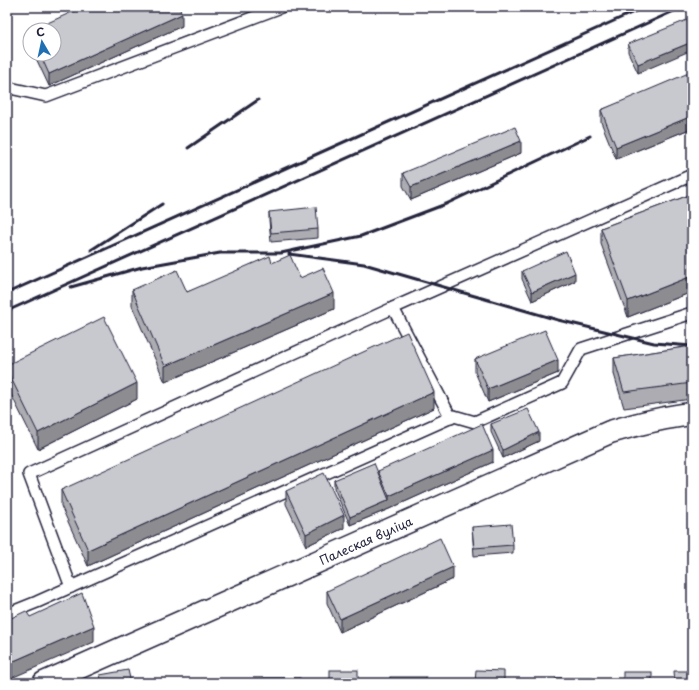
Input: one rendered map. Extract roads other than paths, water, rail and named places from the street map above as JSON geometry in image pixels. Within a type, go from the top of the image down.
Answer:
[{"type":"main road","name":"Палеская вуліца","points":[[44,683],[610,432],[642,422],[692,414]]},
{"type":"lane","points":[[7,90],[10,88],[46,96],[280,7]]},
{"type":"lane","points":[[71,587],[29,474],[393,308],[692,176]]},
{"type":"lane","points":[[393,308],[451,418]]},
{"type":"lane","points":[[7,614],[71,587],[454,416],[475,422],[562,383],[581,348],[692,313]]},
{"type":"railway","points":[[7,293],[645,7]]},
{"type":"railway","points":[[7,311],[683,7]]},
{"type":"railway","points":[[188,148],[258,100]]},
{"type":"railway","points":[[71,287],[142,267],[220,253],[281,253],[361,236],[446,204],[590,136]]},
{"type":"railway","points":[[91,250],[162,204]]},
{"type":"railway","points":[[289,254],[364,264],[558,320],[654,343],[692,346]]}]
